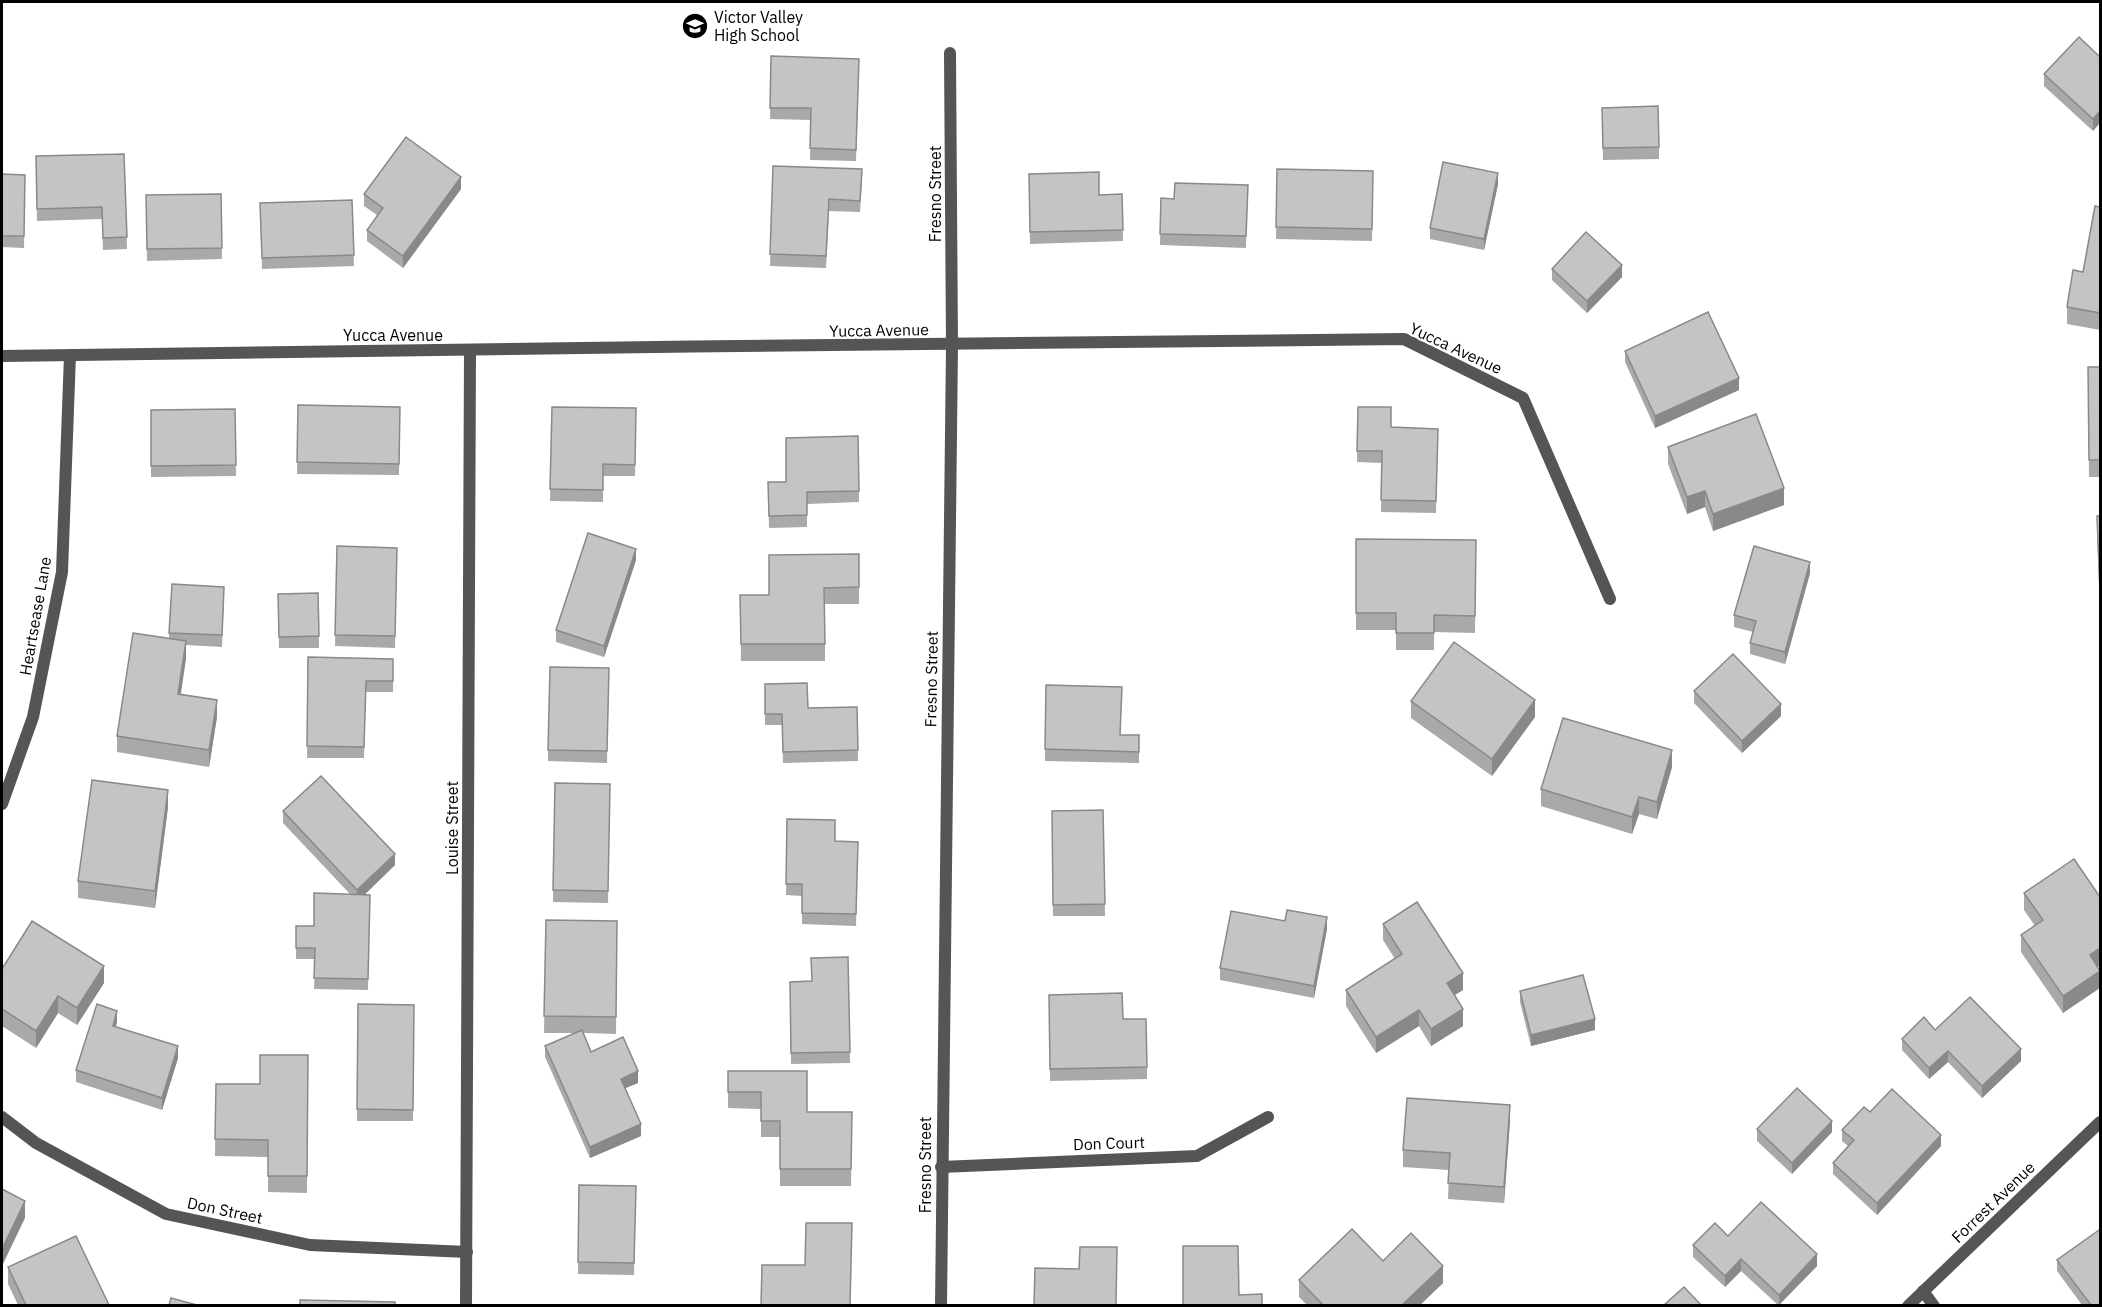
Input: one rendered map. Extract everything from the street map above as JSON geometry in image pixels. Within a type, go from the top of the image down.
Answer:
[{"type":"street","name":"Fresno Street","points":[[941,1305],[952,346],[950,53]]},
{"type":"street","name":"Yucca Avenue","points":[[2,357],[189,352],[952,346],[1404,339],[1523,398],[1610,599]]},
{"type":"street","name":"Louise Street","points":[[466,1305],[470,351]]},
{"type":"street","name":"Heartsease Lane","points":[[2,804],[33,717],[62,572],[70,355]]},
{"type":"street","name":"Don Street","points":[[2,1117],[36,1143],[166,1214],[310,1245],[467,1252]]},
{"type":"street","name":"Don Court","points":[[941,1167],[1197,1156],[1268,1117]]},
{"type":"street","name":"Forrest Avenue","points":[[1908,1305],[2100,1122]]},
{"type":"street","points":[[1923,1291],[1934,1305]]},
{"type":"building","points":[[2079,37],[2100,57],[2100,111],[2093,119],[2044,74]]},
{"type":"building","points":[[771,56],[859,59],[856,150],[810,148],[811,108],[770,108]]},
{"type":"building","points":[[1658,106],[1659,147],[1603,148],[1602,108]]},
{"type":"building","points":[[406,137],[461,177],[403,256],[367,230],[383,208],[364,194]]},
{"type":"building","points":[[124,154],[127,237],[103,238],[102,207],[37,209],[36,156]]},
{"type":"building","points":[[1443,162],[1498,173],[1484,239],[1430,228]]},
{"type":"building","points":[[773,166],[862,169],[860,201],[829,199],[826,256],[770,254]]},
{"type":"building","points":[[1277,169],[1373,171],[1372,229],[1276,227]]},
{"type":"building","points":[[1099,172],[1099,195],[1122,194],[1123,230],[1030,232],[1029,174]]},
{"type":"building","points":[[2,174],[25,175],[24,236],[2,236]]},
{"type":"building","points":[[1175,183],[1248,185],[1246,236],[1160,234],[1161,198],[1174,199]]},
{"type":"building","points":[[221,194],[222,248],[147,249],[146,195]]},
{"type":"building","points":[[352,200],[354,255],[262,258],[260,203]]},
{"type":"building","points":[[2095,206],[2100,207],[2100,313],[2067,307],[2073,270],[2083,272]]},
{"type":"building","points":[[1586,232],[1622,265],[1587,301],[1552,269]]},
{"type":"building","points":[[1708,312],[1739,378],[1655,416],[1625,351]]},
{"type":"building","points":[[2088,367],[2100,367],[2100,460],[2089,460]]},
{"type":"building","points":[[298,405],[400,407],[399,464],[297,462]]},
{"type":"building","points":[[552,407],[636,408],[635,465],[603,464],[603,490],[550,489]]},
{"type":"building","points":[[1358,407],[1391,407],[1391,427],[1438,429],[1436,501],[1381,500],[1382,451],[1357,451]]},
{"type":"building","points":[[235,409],[236,465],[151,466],[151,410]]},
{"type":"building","points":[[1756,414],[1784,488],[1713,514],[1705,491],[1687,497],[1668,447]]},
{"type":"building","points":[[858,436],[859,491],[807,492],[807,515],[769,516],[768,482],[786,482],[786,438]]},
{"type":"building","points":[[2097,516],[2100,516],[2100,592]]},
{"type":"building","points":[[588,533],[636,549],[604,646],[556,630]]},
{"type":"building","points":[[1356,539],[1476,540],[1475,616],[1434,615],[1434,633],[1396,633],[1396,613],[1356,613]]},
{"type":"building","points":[[337,546],[397,548],[395,636],[335,635]]},
{"type":"building","points":[[1754,546],[1810,562],[1785,652],[1750,643],[1756,621],[1734,615]]},
{"type":"building","points":[[859,554],[859,587],[824,588],[825,644],[741,644],[740,595],[769,595],[769,555]]},
{"type":"building","points":[[172,584],[224,587],[222,635],[169,633]]},
{"type":"building","points":[[318,593],[319,636],[279,637],[278,594]]},
{"type":"building","points":[[133,633],[186,641],[178,694],[217,700],[209,750],[117,736]]},
{"type":"building","points":[[1454,642],[1535,700],[1492,759],[1411,701]]},
{"type":"building","points":[[1733,654],[1781,704],[1742,741],[1694,691]]},
{"type":"building","points":[[308,657],[393,659],[393,681],[366,681],[364,747],[307,746]]},
{"type":"building","points":[[550,667],[609,668],[607,751],[548,750]]},
{"type":"building","points":[[807,683],[808,708],[857,707],[858,750],[783,752],[782,714],[765,714],[765,684]]},
{"type":"building","points":[[1046,685],[1122,687],[1120,735],[1139,735],[1139,752],[1045,749]]},
{"type":"building","points":[[1563,718],[1672,750],[1657,802],[1639,797],[1632,817],[1541,789]]},
{"type":"building","points":[[321,776],[395,854],[357,890],[283,811]]},
{"type":"building","points":[[92,780],[168,790],[155,891],[78,881]]},
{"type":"building","points":[[555,783],[610,784],[608,891],[553,890]]},
{"type":"building","points":[[1103,810],[1105,904],[1053,905],[1052,811]]},
{"type":"building","points":[[787,819],[835,820],[835,841],[858,842],[856,914],[802,913],[802,884],[786,884]]},
{"type":"building","points":[[2074,859],[2100,897],[2100,948],[2090,955],[2100,971],[2063,996],[2021,935],[2043,920],[2024,893]]},
{"type":"building","points":[[314,893],[370,895],[368,979],[314,978],[315,948],[296,948],[296,926],[314,926]]},
{"type":"building","points":[[1417,902],[1463,973],[1447,983],[1463,1009],[1431,1029],[1419,1010],[1376,1037],[1346,990],[1402,954],[1383,924]]},
{"type":"building","points":[[1287,910],[1327,917],[1314,986],[1220,968],[1231,911],[1285,921]]},
{"type":"building","points":[[546,920],[617,921],[616,1017],[544,1016]]},
{"type":"building","points":[[32,921],[104,966],[77,1008],[58,996],[36,1031],[2,1009],[2,969]]},
{"type":"building","points":[[848,957],[850,1052],[791,1053],[790,982],[812,981],[811,958]]},
{"type":"building","points":[[1583,975],[1595,1019],[1531,1035],[1520,991]]},
{"type":"building","points":[[1122,993],[1123,1019],[1146,1019],[1147,1067],[1050,1069],[1049,995]]},
{"type":"building","points":[[1970,997],[2021,1049],[1982,1086],[1948,1051],[1929,1068],[1902,1039],[1924,1017],[1935,1030]]},
{"type":"building","points":[[97,1004],[117,1011],[113,1026],[178,1046],[162,1098],[76,1070]]},
{"type":"building","points":[[358,1004],[414,1005],[413,1110],[357,1109]]},
{"type":"building","points":[[582,1030],[591,1052],[623,1037],[638,1071],[621,1079],[641,1124],[590,1147],[545,1046]]},
{"type":"building","points":[[260,1055],[308,1055],[307,1176],[268,1176],[268,1140],[215,1139],[216,1084],[260,1084]]},
{"type":"building","points":[[728,1071],[807,1071],[807,1112],[852,1112],[851,1169],[780,1169],[780,1121],[761,1121],[761,1092],[728,1092]]},
{"type":"building","points":[[1797,1088],[1832,1121],[1792,1163],[1757,1129]]},
{"type":"building","points":[[1892,1089],[1941,1135],[1877,1203],[1833,1163],[1854,1140],[1842,1130],[1864,1107],[1870,1112]]},
{"type":"building","points":[[1407,1098],[1510,1105],[1504,1187],[1448,1183],[1450,1153],[1403,1150]]},
{"type":"building","points":[[579,1185],[636,1186],[634,1263],[578,1262]]},
{"type":"building","points":[[2,1189],[25,1201],[2,1249]]},
{"type":"building","points":[[1761,1202],[1817,1254],[1779,1295],[1741,1259],[1725,1276],[1693,1245],[1715,1223],[1728,1236]]},
{"type":"building","points":[[806,1223],[852,1223],[850,1305],[761,1305],[762,1265],[805,1265]]},
{"type":"building","points":[[1352,1229],[1383,1261],[1411,1233],[1443,1266],[1402,1305],[1323,1305],[1299,1280]]},
{"type":"building","points":[[2099,1230],[2100,1305],[2091,1305],[2057,1260]]},
{"type":"building","points":[[76,1236],[109,1305],[26,1305],[8,1267]]},
{"type":"building","points":[[1183,1246],[1238,1246],[1239,1295],[1262,1294],[1262,1305],[1183,1305]]},
{"type":"building","points":[[1080,1247],[1117,1247],[1116,1305],[1034,1305],[1035,1268],[1079,1269]]},
{"type":"building","points":[[1684,1287],[1701,1305],[1664,1305]]},
{"type":"building","points":[[171,1298],[197,1305],[169,1305]]},
{"type":"building","points":[[300,1300],[395,1302],[395,1305],[300,1305]]},
{"type":"place","name":"Victor Valley High School","points":[[695,26]]}]
